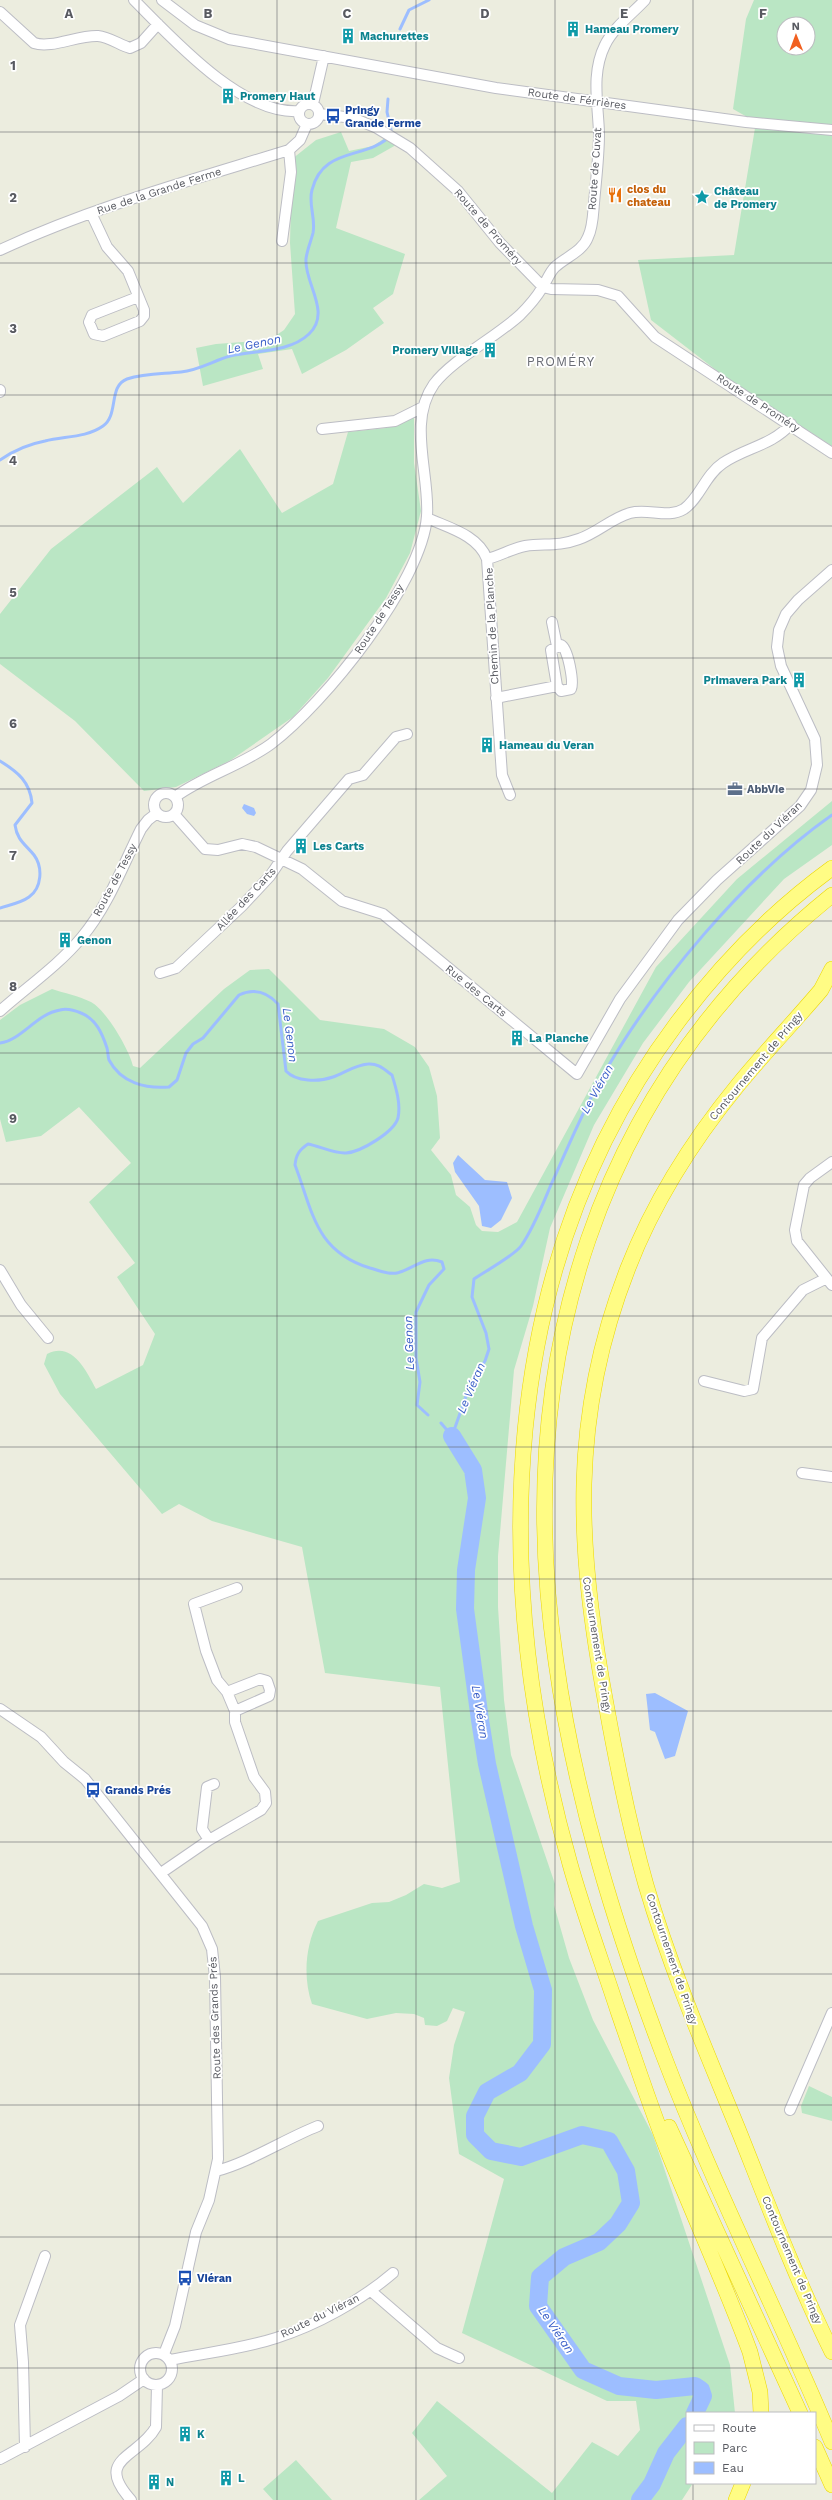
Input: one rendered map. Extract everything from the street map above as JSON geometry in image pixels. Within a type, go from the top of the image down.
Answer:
[{"type":"highway","points":[[761,2412],[760,2392],[750,2352],[667,2148],[640,2077],[598,1956],[568,1858],[546,1766],[530,1672],[522,1582],[520,1495],[527,1407],[532,1368],[546,1301],[569,1223],[601,1148],[640,1076],[668,1035],[714,976],[770,919],[832,868]]},
{"type":"highway","points":[[832,895],[774,946],[719,1005],[667,1075],[627,1144],[594,1221],[566,1312],[551,1391],[545,1475],[547,1577],[555,1659],[573,1759],[602,1874],[642,1996],[694,2133],[800,2364],[832,2442]]},
{"type":"highway","name":"Contournement de Pringy","points":[[832,968],[821,990],[739,1084],[707,1124],[671,1181],[637,1246],[616,1300],[599,1361],[589,1419],[582,1491],[584,1558],[594,1636],[621,1782],[646,1886],[692,2019],[804,2291],[832,2352]]},
{"type":"highway","name":"Contournement de Pringy","points":[[832,992],[761,1070],[723,1117],[684,1175],[652,1233],[624,1303],[608,1362],[594,1440],[591,1522],[597,1604],[618,1724],[635,1810],[660,1901],[695,2002],[832,2333]]},
{"type":"highway","points":[[618,2011],[705,2209],[800,2412]]},
{"type":"highway","points":[[800,2364],[832,2420]]},
{"type":"highway","points":[[816,2449],[832,2485]]},
{"type":"highway","points":[[736,2500],[743,2484]]},
{"type":"street","points":[[134,0],[158,24],[242,96],[272,108],[287,112],[299,111],[306,104],[313,104],[317,107],[320,114],[315,122],[307,124]]},
{"type":"street","name":"Route de Férrières","points":[[162,0],[182,17],[213,34],[229,39],[496,88],[596,103],[832,130]]},
{"type":"street","name":"Route de Cuvat","points":[[543,287],[553,268],[586,243],[591,230],[598,160],[595,94],[599,61],[606,42],[645,0]]},
{"type":"street","points":[[0,12],[39,45],[68,39],[100,36],[130,48],[141,43],[158,24]]},
{"type":"street","points":[[313,104],[324,56]]},
{"type":"street","points":[[299,111],[299,118],[307,124]]},
{"type":"street","name":"Route de Proméry","points":[[320,114],[354,118],[398,139],[458,191],[499,242],[543,287],[557,289],[598,290],[613,293],[655,337],[791,424],[832,453]]},
{"type":"street","points":[[282,241],[291,172],[289,150],[300,140],[307,124]]},
{"type":"street","name":"Rue de la Grande Ferme","points":[[0,250],[51,227],[91,213],[289,150]]},
{"type":"street","points":[[91,213],[107,247],[128,271],[138,297],[144,316],[140,321],[103,336],[94,334],[89,322],[92,315],[138,297]]},
{"type":"street","name":"Route de Tessy","points":[[175,797],[271,744],[303,718],[329,689],[399,591],[416,555],[427,518],[422,438],[423,407],[436,382],[519,316],[543,287]]},
{"type":"street","points":[[322,429],[395,421],[423,407]]},
{"type":"street","points":[[487,559],[524,546],[555,546],[578,540],[630,513],[670,513],[681,510],[692,501],[704,482],[717,467],[730,459],[775,439],[791,424]]},
{"type":"street","name":"Chemin de la Planche","points":[[427,518],[474,540],[483,549],[487,559],[502,775],[510,795]]},
{"type":"street","name":"Route du Viéran","points":[[577,1074],[620,1000],[678,920],[717,880],[800,806],[810,790],[817,765],[815,740],[781,666],[777,647],[780,630],[786,614],[832,570]]},
{"type":"street","name":"Chemin de la Planche","points":[[552,622],[557,646]]},
{"type":"street","name":"Chemin de la Planche","points":[[557,646],[564,646],[573,685],[564,691],[560,691],[557,686],[551,652],[557,646]]},
{"type":"street","name":"Chemin de la Planche","points":[[496,698],[557,686]]},
{"type":"street","name":"Allée des Carts","points":[[160,973],[176,968],[242,906],[270,876],[281,860],[349,778],[363,775],[396,737],[407,734]]},
{"type":"street","points":[[168,793],[175,797],[178,805],[174,814],[165,817],[157,813],[154,801],[159,795],[168,793]]},
{"type":"street","name":"Route de Tessy","points":[[0,1011],[55,965],[82,938],[95,919],[141,829],[148,820],[157,813]]},
{"type":"street","name":"Rue des Carts","points":[[174,814],[205,849],[218,850],[236,845],[249,845],[306,871],[342,901],[375,911],[390,919],[577,1074]]},
{"type":"street","points":[[704,1381],[744,1391],[753,1389],[762,1338],[803,1290],[828,1282],[797,1241],[794,1230],[804,1186],[810,1178],[832,1162]]},
{"type":"street","points":[[0,1270],[21,1305],[48,1338]]},
{"type":"street","points":[[802,1473],[832,1477]]},
{"type":"street","points":[[161,1873],[210,1840],[261,1810],[266,1803],[265,1792],[254,1777],[235,1722],[234,1711],[227,1692],[217,1680],[206,1651],[194,1604],[237,1588]]},
{"type":"street","points":[[227,1692],[260,1679],[267,1682],[270,1690],[269,1696],[234,1711]]},
{"type":"street","name":"Route des Grands Prés","points":[[0,1709],[41,1737],[64,1762],[84,1779],[161,1873],[202,1926],[212,1949],[215,1977],[219,2152],[209,2200],[196,2232],[167,2357]]},
{"type":"street","points":[[210,1840],[202,1830],[206,1787],[214,1784]]},
{"type":"street","points":[[790,2110],[832,2013]]},
{"type":"street","points":[[216,2171],[230,2167],[280,2142],[318,2126]]},
{"type":"street","points":[[24,2447],[23,2362],[20,2325],[45,2256]]},
{"type":"street","name":"Route du Viéran","points":[[167,2357],[281,2336],[316,2321],[371,2291],[393,2273]]},
{"type":"street","points":[[371,2291],[437,2348],[459,2358]]},
{"type":"street","points":[[153,2353],[167,2357],[172,2375],[166,2382],[157,2385],[149,2383],[144,2379],[140,2370],[145,2357],[153,2353]]},
{"type":"street","points":[[0,2459],[119,2396],[144,2379]]},
{"type":"street","points":[[131,2500],[118,2484],[116,2470],[122,2460],[156,2428],[157,2385]]},
{"type":"green space","points":[[754,0],[832,0],[832,446],[725,377],[651,320],[638,260],[734,255],[756,122],[733,109],[746,19]]},
{"type":"green space","points":[[341,132],[349,151],[373,146],[385,138],[396,145],[373,158],[351,162],[336,228],[405,254],[393,294],[373,308],[384,323],[346,350],[302,374],[292,349],[258,354],[263,369],[203,386],[196,348],[216,344],[269,340],[284,330],[295,314],[290,243],[292,159],[316,140]]},
{"type":"green space","points":[[414,416],[414,463],[421,511],[410,553],[386,598],[328,678],[293,717],[231,760],[176,787],[144,791],[75,721],[0,664],[0,614],[51,549],[157,467],[183,503],[240,449],[282,513],[333,484],[348,432],[386,428]]},
{"type":"green space","points":[[832,801],[832,845],[784,879],[689,982],[643,1043],[594,1125],[550,1228],[533,1306],[514,1370],[498,1556],[498,1607],[504,1700],[511,1755],[555,1884],[554,1905],[569,1958],[593,2020],[653,2135],[730,2365],[735,2412],[686,2412],[686,2484],[692,2484],[682,2500],[419,2500],[447,2476],[412,2433],[437,2401],[552,2493],[592,2442],[618,2456],[640,2430],[636,2401],[607,2401],[462,2333],[504,2179],[459,2154],[449,2078],[454,2045],[465,2012],[453,2008],[447,2021],[437,2026],[425,2025],[424,2018],[414,2014],[396,2013],[367,2019],[312,2004],[309,1994],[307,1984],[308,1951],[310,1941],[318,1921],[372,1903],[389,1902],[406,1895],[424,1884],[442,1888],[460,1882],[440,1687],[325,1673],[302,1547],[212,1521],[179,1504],[162,1514],[60,1394],[44,1364],[47,1354],[56,1351],[64,1351],[71,1354],[83,1366],[96,1389],[143,1365],[155,1334],[117,1277],[135,1263],[89,1202],[131,1163],[79,1107],[41,1136],[6,1142],[0,1119],[0,1020],[20,1005],[52,989],[82,998],[97,1006],[110,1021],[122,1040],[133,1066],[140,1068],[224,989],[250,970],[269,969],[320,1020],[384,1029],[415,1047],[429,1067],[437,1096],[440,1138],[431,1150],[451,1175],[456,1195],[470,1207],[476,1225],[482,1231],[498,1232],[517,1222],[656,967],[737,879]]},
{"type":"green space","points":[[809,2086],[832,2097],[832,2121],[802,2113],[801,2106]]},
{"type":"green space","points":[[296,2460],[332,2500],[273,2500],[263,2489]]},
{"type":"water","points":[[244,804],[254,808],[256,813],[254,816],[247,814],[242,808]]},
{"type":"water","points":[[458,1155],[485,1180],[507,1182],[512,1198],[501,1220],[491,1228],[482,1226],[479,1206],[455,1172],[453,1163]]},
{"type":"water","points":[[655,1693],[688,1711],[675,1756],[665,1759],[655,1732],[650,1730],[646,1694]]},
{"type":"waterway","name":"Le Genon","points":[[400,29],[409,10],[429,0]]},
{"type":"waterway","name":"Le Genon","points":[[0,460],[33,444],[52,439],[82,435],[103,426],[111,415],[117,388],[127,379],[147,375],[188,371],[230,356],[282,348],[292,345],[309,334],[315,325],[318,316],[318,307],[306,268],[306,259],[314,227],[311,201],[312,190],[318,176],[326,166],[347,155],[371,148],[392,134],[387,112],[388,99]]},
{"type":"waterway","name":"Le Genon","points":[[0,761],[18,774],[29,789],[32,803],[15,825],[20,838],[37,860],[40,871],[37,888],[29,897],[15,904],[0,908]]},
{"type":"waterway","name":"Le Viéran","points":[[452,1436],[470,1385],[485,1361],[489,1349],[486,1333],[472,1297],[474,1279],[513,1254],[521,1246],[537,1217],[581,1117],[602,1077],[623,1042],[675,970],[704,934],[735,900],[799,840],[832,815]]},
{"type":"waterway","name":"Le Genon","points":[[0,1043],[15,1037],[51,1012],[63,1009],[73,1010],[91,1019],[98,1027],[107,1048],[109,1060],[120,1074],[135,1083],[152,1087],[169,1087],[177,1080],[186,1053],[193,1044],[203,1038],[239,995],[250,992],[260,992],[278,1004],[286,1071],[290,1075],[308,1080],[321,1080],[333,1077],[359,1066],[372,1064],[381,1067],[392,1075],[398,1096],[399,1113],[395,1123],[384,1135],[360,1149],[346,1153],[308,1144],[298,1153],[295,1165],[312,1214],[319,1228],[327,1240],[338,1251],[352,1261],[370,1268],[390,1273],[403,1271],[424,1261],[436,1260],[442,1262],[444,1269],[429,1285],[416,1312],[416,1358],[420,1382],[417,1405],[428,1415]]},
{"type":"waterway","name":"Le Genon","points":[[441,1423],[452,1436]]},
{"type":"waterway","name":"Le Viéran","points":[[452,1436],[473,1470],[477,1498],[466,1570],[465,1609],[487,1764],[524,1926],[543,1990],[542,2044],[520,2073],[487,2092],[475,2116],[475,2135],[491,2151],[521,2157],[582,2135],[609,2141],[626,2171],[631,2203],[618,2224],[599,2242],[564,2257],[540,2277],[538,2306],[583,2370],[619,2386],[656,2390],[695,2386],[701,2390],[703,2396],[695,2412]]},
{"type":"waterway","name":"Le Viéran","points":[[640,2500],[652,2484],[666,2453],[686,2427]]},
{"type":"place","name":"Hameau Promery","points":[[573,29]]},
{"type":"place","name":"Machurettes","points":[[348,36]]},
{"type":"place","name":"Promery Haut","points":[[228,96]]},
{"type":"place","name":"Pringy Grande Ferme","points":[[333,116]]},
{"type":"place","name":"clos du chateau","points":[[615,195]]},
{"type":"place","name":"Château de Promery","points":[[702,197]]},
{"type":"place","name":"Promery Village","points":[[490,350]]},
{"type":"place","name":"Primavera Park","points":[[799,680]]},
{"type":"place","name":"Hameau du Veran","points":[[487,745]]},
{"type":"place","name":"AbbVie","points":[[735,789]]},
{"type":"place","name":"Les Carts","points":[[301,846]]},
{"type":"place","name":"Genon","points":[[65,940]]},
{"type":"place","name":"La Planche","points":[[517,1038]]},
{"type":"place","name":"Grands Prés","points":[[93,1790]]},
{"type":"place","name":"Viéran","points":[[185,2278]]},
{"type":"place","name":"K","points":[[185,2434]]},
{"type":"place","name":"L","points":[[226,2478]]},
{"type":"place","name":"N","points":[[154,2482]]},
{"type":"district","name":"PROMÉRY","points":[[561,361]]}]
